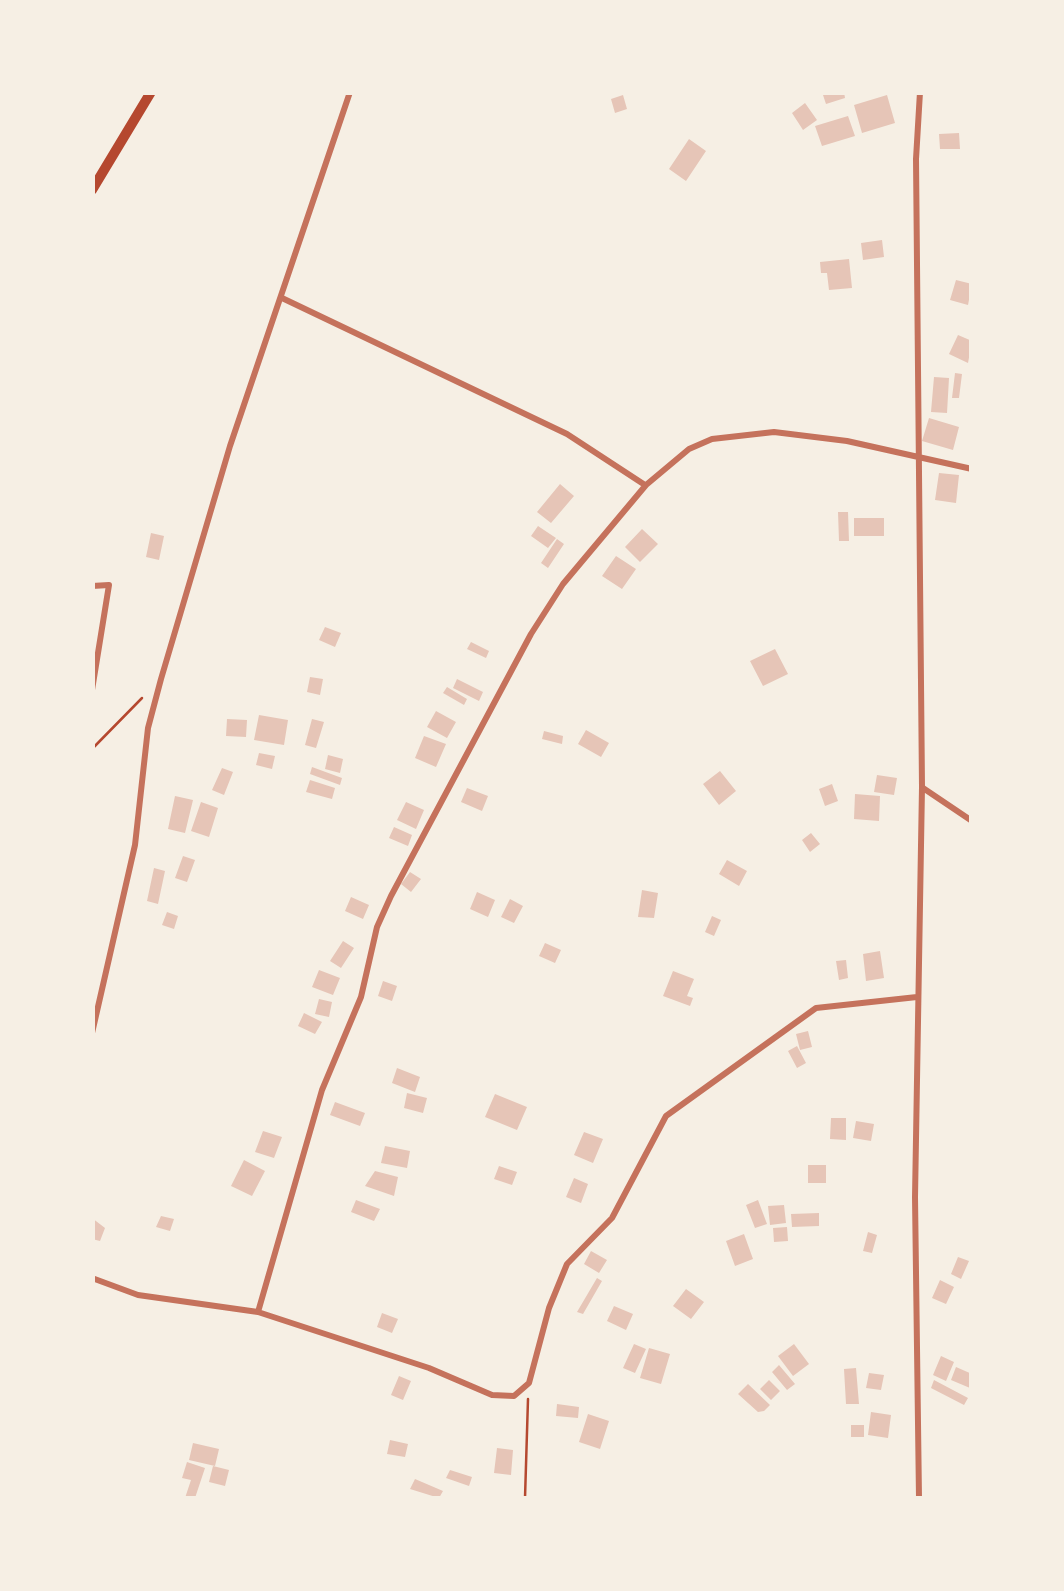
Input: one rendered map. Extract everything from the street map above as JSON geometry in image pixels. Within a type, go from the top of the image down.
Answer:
[{"type":"main road","points":[[92,190],[151,92]]},
{"type":"street","points":[[92,1033],[135,844],[148,728],[161,679],[230,446],[350,92]]},
{"type":"street","points":[[919,1498],[917,997],[922,787],[916,159],[920,92]]},
{"type":"street","points":[[282,298],[567,434],[646,485]]},
{"type":"street","points":[[258,1312],[322,1090],[361,997],[378,927],[391,896],[530,634],[564,584],[646,485],[689,449],[736,434],[774,432],[972,468]]},
{"type":"street","points":[[92,586],[109,585],[92,690]]},
{"type":"street","points":[[922,787],[972,821]]},
{"type":"street","points":[[92,1278],[138,1295],[258,1312],[428,1368],[492,1395],[514,1396],[529,1383],[549,1308],[567,1264],[612,1218],[666,1116],[816,1008],[917,997]]},
{"type":"path","points":[[92,749],[161,679]]},
{"type":"path","points":[[525,1498],[529,1383]]},
{"type":"building","points":[[822,92],[844,92],[845,98],[826,104]]},
{"type":"building","points":[[623,95],[627,109],[615,113],[611,99]]},
{"type":"building","points":[[887,95],[895,123],[862,133],[854,105]]},
{"type":"building","points":[[805,103],[817,120],[803,130],[792,113]]},
{"type":"building","points":[[848,116],[855,136],[822,146],[815,126]]},
{"type":"building","points":[[959,133],[960,149],[940,149],[939,134]]},
{"type":"building","points":[[689,139],[706,151],[686,181],[669,169]]},
{"type":"building","points":[[882,240],[884,257],[863,260],[861,243]]},
{"type":"building","points":[[849,259],[852,288],[829,290],[827,273],[821,273],[820,262]]},
{"type":"building","points":[[956,280],[972,284],[968,305],[950,300]]},
{"type":"building","points":[[958,335],[972,341],[968,363],[949,354]]},
{"type":"building","points":[[955,373],[962,374],[959,398],[952,398]]},
{"type":"building","points":[[934,377],[949,378],[947,413],[931,412]]},
{"type":"building","points":[[929,418],[959,427],[953,450],[922,441]]},
{"type":"building","points":[[939,473],[959,475],[956,503],[935,500]]},
{"type":"building","points":[[560,484],[574,496],[551,523],[537,512]]},
{"type":"building","points":[[838,512],[848,512],[849,541],[839,541]]},
{"type":"building","points":[[854,518],[884,518],[884,536],[854,536]]},
{"type":"building","points":[[538,526],[556,538],[548,548],[531,536]]},
{"type":"building","points":[[642,529],[658,544],[640,562],[625,547]]},
{"type":"building","points":[[151,533],[164,536],[159,560],[146,557]]},
{"type":"building","points":[[557,539],[564,544],[548,568],[541,563]]},
{"type":"building","points":[[616,556],[636,569],[622,589],[602,576]]},
{"type":"building","points":[[325,627],[341,633],[335,647],[319,640]]},
{"type":"building","points":[[471,642],[489,651],[486,658],[467,649]]},
{"type":"building","points":[[775,649],[788,674],[763,686],[750,661]]},
{"type":"building","points":[[310,677],[323,679],[320,695],[307,692]]},
{"type":"building","points":[[457,679],[483,692],[479,701],[453,688]]},
{"type":"building","points":[[447,687],[467,699],[464,705],[443,693]]},
{"type":"building","points":[[436,711],[456,722],[447,738],[427,727]]},
{"type":"building","points":[[259,715],[288,720],[284,745],[254,740]]},
{"type":"building","points":[[227,719],[247,720],[246,737],[226,736]]},
{"type":"building","points":[[312,719],[324,722],[316,748],[305,745]]},
{"type":"building","points":[[586,730],[609,743],[601,757],[578,744]]},
{"type":"building","points":[[544,731],[563,736],[562,744],[542,739]]},
{"type":"building","points":[[424,736],[446,744],[436,767],[415,758]]},
{"type":"building","points":[[259,753],[275,756],[272,769],[256,765]]},
{"type":"building","points":[[328,755],[343,759],[340,773],[325,769]]},
{"type":"building","points":[[312,767],[342,778],[340,785],[310,774]]},
{"type":"building","points":[[222,768],[233,772],[224,795],[212,790]]},
{"type":"building","points":[[720,771],[736,791],[719,805],[703,784]]},
{"type":"building","points":[[877,775],[897,778],[894,795],[874,792]]},
{"type":"building","points":[[310,780],[335,788],[332,799],[306,792]]},
{"type":"building","points":[[832,784],[838,801],[825,806],[819,789]]},
{"type":"building","points":[[467,788],[488,796],[482,811],[461,802]]},
{"type":"building","points":[[855,794],[880,796],[879,821],[854,819]]},
{"type":"building","points":[[175,796],[193,800],[185,833],[168,829]]},
{"type":"building","points":[[201,802],[218,808],[209,837],[191,831]]},
{"type":"building","points":[[406,802],[424,810],[416,829],[397,820]]},
{"type":"building","points":[[394,827],[412,835],[408,846],[389,838]]},
{"type":"building","points":[[811,833],[820,844],[810,852],[802,840]]},
{"type":"building","points":[[183,856],[195,860],[187,882],[175,878]]},
{"type":"building","points":[[727,860],[747,871],[739,886],[719,874]]},
{"type":"building","points":[[154,868],[165,871],[158,904],[147,901]]},
{"type":"building","points":[[410,872],[421,879],[411,892],[401,884]]},
{"type":"building","points":[[642,890],[658,893],[654,918],[638,917]]},
{"type":"building","points":[[477,892],[495,900],[488,917],[470,909]]},
{"type":"building","points":[[351,897],[369,905],[363,919],[345,911]]},
{"type":"building","points":[[510,899],[523,906],[514,923],[501,917]]},
{"type":"building","points":[[167,912],[178,916],[174,929],[162,925]]},
{"type":"building","points":[[712,916],[721,920],[714,936],[705,932]]},
{"type":"building","points":[[343,941],[354,948],[341,968],[330,961]]},
{"type":"building","points":[[545,943],[561,950],[555,963],[539,956]]},
{"type":"building","points":[[880,951],[884,978],[866,981],[863,954]]},
{"type":"building","points":[[846,960],[848,978],[839,980],[836,961]]},
{"type":"building","points":[[319,970],[340,978],[333,995],[312,987]]},
{"type":"building","points":[[673,971],[694,979],[687,996],[693,998],[690,1006],[663,996]]},
{"type":"building","points":[[383,981],[397,986],[392,1001],[378,996]]},
{"type":"building","points":[[319,999],[332,1002],[329,1017],[315,1014]]},
{"type":"building","points":[[304,1013],[322,1022],[315,1034],[298,1026]]},
{"type":"building","points":[[808,1031],[812,1047],[800,1050],[796,1034]]},
{"type":"building","points":[[797,1046],[806,1063],[797,1068],[788,1051]]},
{"type":"building","points":[[397,1068],[420,1077],[415,1092],[392,1083]]},
{"type":"building","points":[[407,1093],[427,1098],[423,1113],[404,1108]]},
{"type":"building","points":[[495,1094],[527,1107],[517,1130],[485,1117]]},
{"type":"building","points":[[335,1102],[365,1113],[360,1126],[330,1115]]},
{"type":"building","points":[[831,1118],[846,1118],[846,1140],[830,1139]]},
{"type":"building","points":[[856,1121],[874,1124],[871,1141],[853,1138]]},
{"type":"building","points":[[263,1131],[282,1137],[274,1158],[255,1152]]},
{"type":"building","points":[[584,1132],[603,1139],[593,1163],[574,1155]]},
{"type":"building","points":[[385,1146],[410,1151],[407,1168],[381,1163]]},
{"type":"building","points":[[244,1160],[265,1171],[252,1196],[231,1186]]},
{"type":"building","points":[[808,1165],[826,1165],[826,1183],[808,1183]]},
{"type":"building","points":[[499,1166],[517,1172],[512,1185],[494,1179]]},
{"type":"building","points":[[375,1171],[398,1177],[394,1196],[365,1186]]},
{"type":"building","points":[[574,1178],[588,1184],[581,1203],[566,1197]]},
{"type":"building","points":[[356,1200],[380,1209],[374,1221],[351,1212]]},
{"type":"building","points":[[758,1200],[767,1224],[755,1228],[746,1205]]},
{"type":"building","points":[[784,1205],[786,1223],[770,1225],[768,1206]]},
{"type":"building","points":[[819,1213],[819,1226],[792,1227],[791,1214]]},
{"type":"building","points":[[161,1216],[174,1219],[170,1231],[156,1227]]},
{"type":"building","points":[[92,1218],[105,1228],[100,1241],[92,1239]]},
{"type":"building","points":[[787,1227],[788,1241],[774,1242],[773,1228]]},
{"type":"building","points":[[868,1232],[877,1235],[872,1253],[863,1251]]},
{"type":"building","points":[[744,1234],[753,1259],[735,1266],[726,1241]]},
{"type":"building","points":[[591,1251],[607,1260],[599,1273],[584,1264]]},
{"type":"building","points":[[958,1257],[969,1261],[961,1279],[951,1274]]},
{"type":"building","points":[[597,1278],[602,1281],[583,1314],[577,1312]]},
{"type":"building","points":[[940,1280],[954,1287],[946,1304],[932,1298]]},
{"type":"building","points":[[686,1289],[704,1302],[691,1319],[673,1306]]},
{"type":"building","points":[[614,1306],[633,1314],[626,1330],[607,1321]]},
{"type":"building","points":[[382,1313],[398,1319],[392,1333],[377,1327]]},
{"type":"building","points":[[634,1344],[646,1349],[635,1373],[623,1368]]},
{"type":"building","points":[[794,1344],[809,1364],[793,1376],[778,1356]]},
{"type":"building","points":[[649,1348],[670,1354],[661,1384],[640,1378]]},
{"type":"building","points":[[941,1356],[954,1362],[946,1381],[933,1375]]},
{"type":"building","points":[[779,1365],[795,1384],[787,1390],[772,1372]]},
{"type":"building","points":[[956,1367],[972,1374],[970,1388],[951,1380]]},
{"type":"building","points":[[856,1368],[859,1404],[846,1404],[844,1369]]},
{"type":"building","points":[[869,1373],[884,1375],[881,1390],[866,1388]]},
{"type":"building","points":[[399,1376],[411,1381],[403,1400],[391,1395]]},
{"type":"building","points":[[769,1380],[780,1391],[771,1400],[760,1389]]},
{"type":"building","points":[[934,1380],[968,1398],[964,1405],[931,1388]]},
{"type":"building","points":[[748,1384],[770,1405],[764,1411],[758,1412],[738,1394]]},
{"type":"building","points":[[557,1404],[579,1407],[578,1418],[556,1416]]},
{"type":"building","points":[[871,1412],[891,1415],[888,1438],[868,1435]]},
{"type":"building","points":[[588,1414],[609,1421],[600,1449],[579,1442]]},
{"type":"building","points":[[851,1425],[864,1425],[864,1437],[851,1437]]},
{"type":"building","points":[[390,1440],[408,1444],[405,1457],[387,1454]]},
{"type":"building","points":[[193,1443],[219,1449],[215,1466],[189,1460]]},
{"type":"building","points":[[497,1448],[513,1450],[511,1475],[494,1473]]},
{"type":"building","points":[[187,1462],[205,1468],[195,1498],[185,1498],[191,1480],[182,1478]]},
{"type":"building","points":[[213,1466],[229,1470],[225,1486],[209,1482]]},
{"type":"building","points":[[450,1470],[472,1477],[469,1486],[446,1478]]},
{"type":"building","points":[[415,1479],[443,1491],[439,1498],[410,1489]]}]
